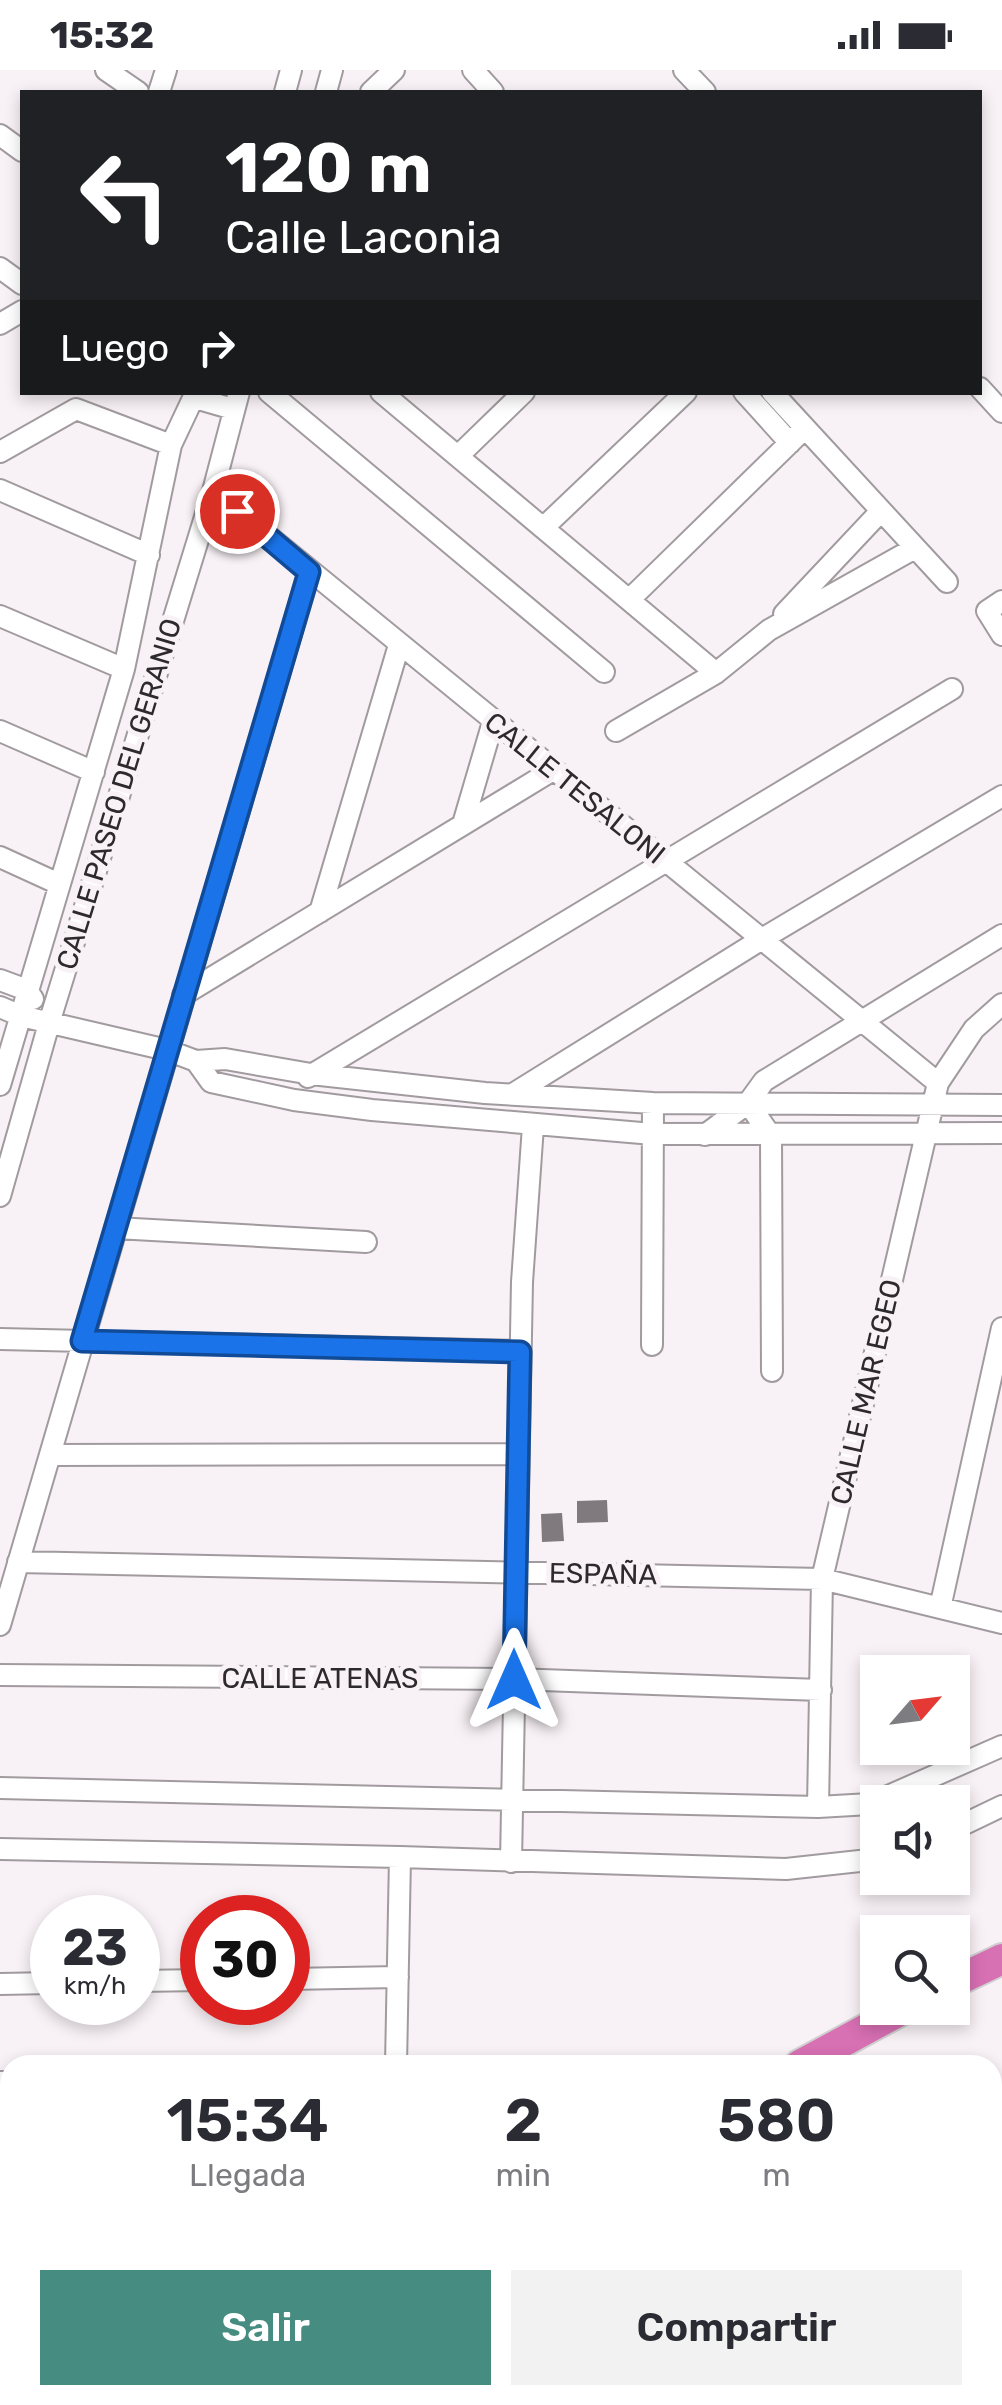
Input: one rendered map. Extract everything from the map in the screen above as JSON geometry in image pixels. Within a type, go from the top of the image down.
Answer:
[{"type":"highway","points":[[970,1975],[1002,1959]]},
{"type":"highway","points":[[819,2055],[874,2025]]},
{"type":"street","points":[[106,70],[135,90]]},
{"type":"street","points":[[373,90],[394,70]]},
{"type":"street","points":[[472,70],[492,90]]},
{"type":"street","points":[[684,70],[703,90]]},
{"type":"street","points":[[982,390],[1002,412]]},
{"type":"street","points":[[0,1085],[124,669],[171,445],[196,395],[236,401]]},
{"type":"street","points":[[272,395],[604,672]]},
{"type":"street","points":[[386,395],[716,673]]},
{"type":"street","points":[[458,456],[521,395]]},
{"type":"street","points":[[543,528],[683,395]]},
{"type":"street","points":[[748,395],[881,511],[947,582]]},
{"type":"street","points":[[774,395],[797,435]]},
{"type":"street","name":"CALLE PASEO DEL GERANIO","points":[[0,1196],[50,1020],[213,491],[236,401]]},
{"type":"street","points":[[0,452],[76,409],[171,445]]},
{"type":"street","points":[[629,600],[797,435]]},
{"type":"street","points":[[0,490],[148,555]]},
{"type":"street","name":"CALLE TESALONI","points":[[213,491],[938,1083]]},
{"type":"street","points":[[616,731],[716,673],[769,630],[881,511]]},
{"type":"street","points":[[769,630],[915,548]]},
{"type":"street","points":[[0,1626],[309,572]]},
{"type":"street","points":[[994,606],[1002,635]]},
{"type":"street","points":[[0,616],[124,669]]},
{"type":"street","points":[[320,912],[399,646]]},
{"type":"street","points":[[294,1100],[310,1074],[952,689]]},
{"type":"street","points":[[463,824],[493,722]]},
{"type":"street","points":[[0,732],[94,772]]},
{"type":"street","points":[[184,996],[552,770]]},
{"type":"street","points":[[490,1121],[513,1094],[1002,796]]},
{"type":"street","points":[[0,857],[59,884]]},
{"type":"street","points":[[705,1135],[748,1103],[764,1081],[1002,935]]},
{"type":"street","points":[[0,980],[26,990],[50,1020]]},
{"type":"street","name":"CALLE MAR EGEO","points":[[818,1807],[822,1579],[938,1083],[974,1029],[1002,1004]]},
{"type":"street","points":[[0,1007],[21,1016],[50,1020],[196,1061],[225,1059],[310,1074],[513,1094],[653,1103],[1002,1105]]},
{"type":"street","points":[[196,1061],[211,1082],[294,1100],[533,1126],[771,1136],[1002,1133]]},
{"type":"street","points":[[652,1345],[653,1103]]},
{"type":"street","points":[[748,1103],[771,1136],[772,1371]]},
{"type":"street","points":[[511,1862],[516,1454],[533,1126]]},
{"type":"street","points":[[116,1228],[366,1242]]},
{"type":"street","points":[[940,1608],[1002,1328]]},
{"type":"street","points":[[0,1339],[520,1352]]},
{"type":"street","points":[[50,1455],[516,1454]]},
{"type":"street","name":"ESPAÑA","points":[[18,1562],[822,1579],[1002,1622]]},
{"type":"street","name":"CALLE ATENAS","points":[[0,1675],[514,1680],[820,1690]]},
{"type":"street","points":[[0,1788],[818,1807],[870,1804],[1002,1746]]},
{"type":"street","points":[[970,1821],[1002,1806]]},
{"type":"street","points":[[0,1849],[400,1856],[786,1869],[860,1861]]},
{"type":"street","points":[[396,2055],[400,1856]]},
{"type":"street","points":[[310,1979],[398,1977]]},
{"type":"street","points":[[0,1984],[30,1983]]},
{"type":"building","points":[[607,1500],[608,1522],[577,1523],[577,1501]]},
{"type":"building","points":[[562,1513],[564,1541],[542,1542],[541,1514]]},
{"type":"route","points":[[237,511],[309,572],[82,1341],[520,1352],[514,1680]]}]
